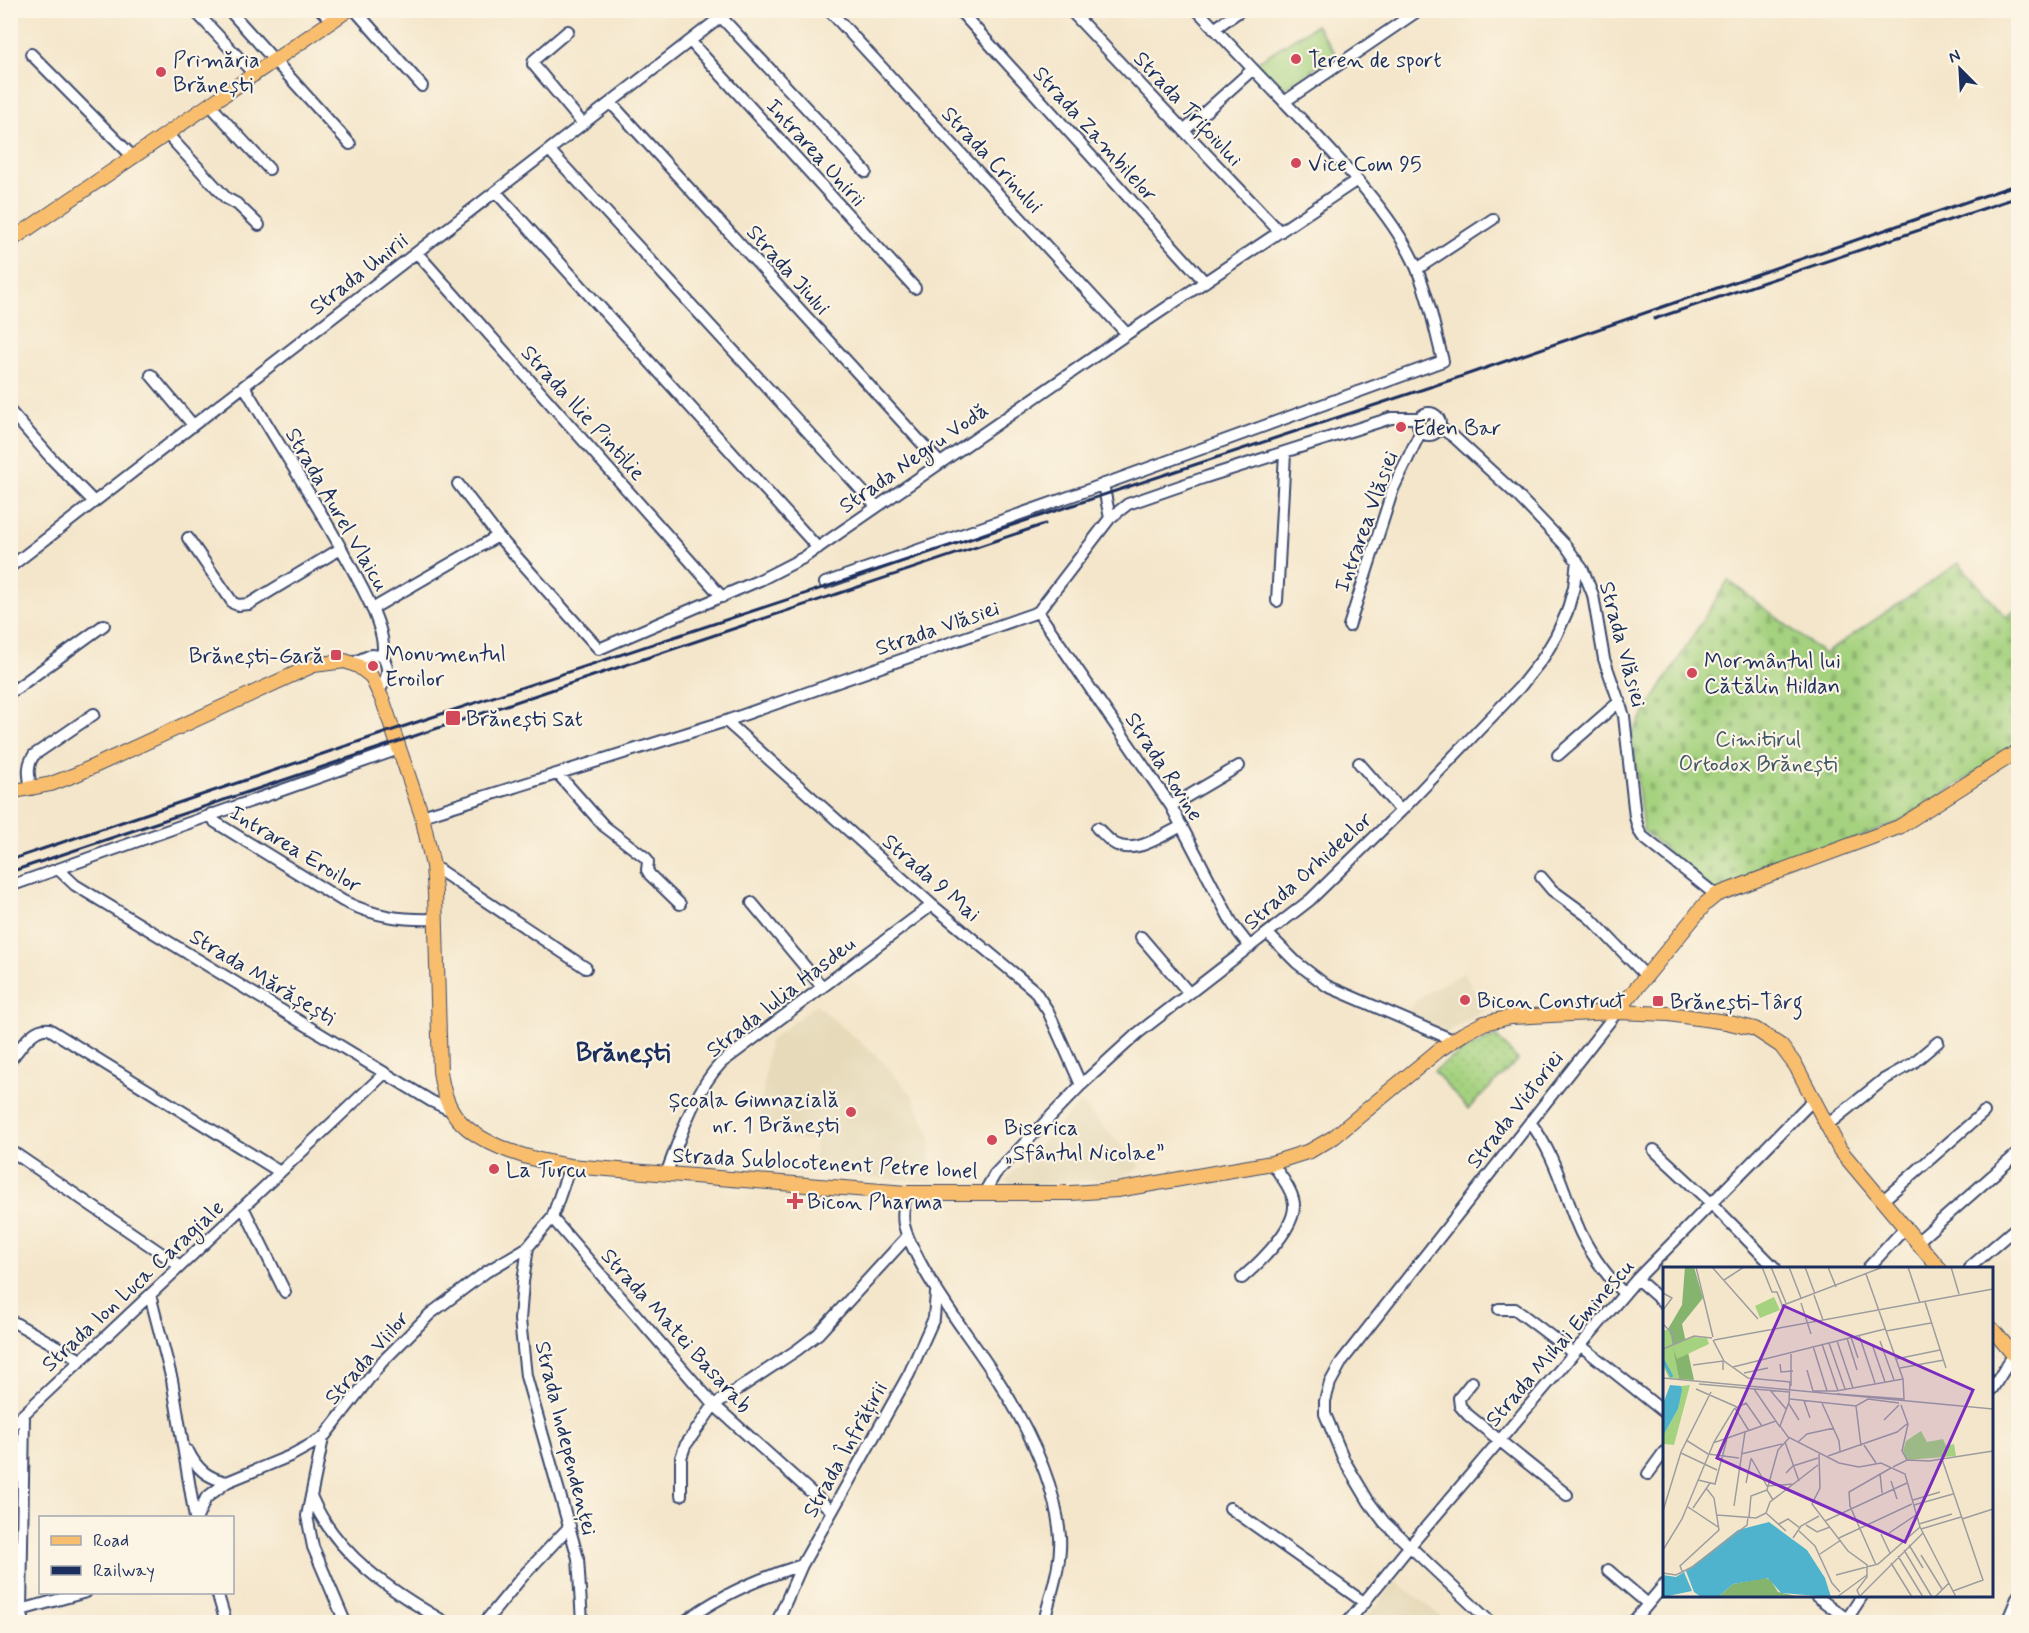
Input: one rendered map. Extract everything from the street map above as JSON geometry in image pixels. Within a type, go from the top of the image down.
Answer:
[{"type":"main road","points":[[10,241],[348,10]]},
{"type":"main road","points":[[10,792],[31,789],[77,774],[306,668],[334,661],[352,663]]},
{"type":"main road","name":"Strada Sublocotenent Petre Ionel","points":[[352,663],[367,672],[379,691],[422,816],[433,866],[440,1071],[445,1096],[453,1112],[466,1127],[488,1141],[530,1158],[570,1166],[906,1193],[1071,1193],[1117,1190],[1293,1158],[1323,1144],[1453,1040],[1484,1023],[1511,1017],[1617,1012],[1697,1017],[1755,1029],[1774,1039],[1789,1055],[1840,1150],[1938,1267]]},
{"type":"main road","name":"Strada Victoriei","points":[[1617,1012],[1705,904],[1716,894],[1899,827],[2019,751]]},
{"type":"main road","points":[[1993,1330],[2016,1357]]},
{"type":"street","points":[[194,10],[255,75]]},
{"type":"street","points":[[229,10],[350,144]]},
{"type":"street","points":[[321,10],[332,21]]},
{"type":"street","points":[[356,10],[422,86]]},
{"type":"street","name":"Strada Crinului","points":[[829,10],[1127,334]]},
{"type":"street","name":"Strada Zambilelor","points":[[959,10],[1205,282]]},
{"type":"street","name":"Strada Trifoiului","points":[[1070,10],[1280,232]]},
{"type":"street","points":[[825,583],[1443,361],[1427,299],[1417,268],[1407,249],[1357,180],[1197,10]]},
{"type":"street","points":[[1215,28],[1241,10]]},
{"type":"street","points":[[1284,102],[1419,10]]},
{"type":"street","points":[[726,14],[866,172]]},
{"type":"street","name":"Strada Unirii","points":[[10,567],[726,14]]},
{"type":"street","points":[[568,31],[534,60],[533,64],[584,124]]},
{"type":"street","name":"Intrarea Unirii","points":[[690,41],[915,288]]},
{"type":"street","points":[[31,54],[133,158]]},
{"type":"street","points":[[1184,131],[1252,69]]},
{"type":"street","name":"Strada Jiului","points":[[611,103],[939,462]]},
{"type":"street","points":[[210,105],[269,169]]},
{"type":"street","points":[[167,134],[226,198],[237,204],[259,225]]},
{"type":"street","points":[[550,151],[876,506]]},
{"type":"street","name":"Strada Negru Vodă","points":[[458,484],[498,536],[599,648],[722,597],[782,569],[818,548],[939,462],[1357,180]]},
{"type":"street","points":[[496,192],[818,548]]},
{"type":"street","points":[[1417,268],[1494,219]]},
{"type":"street","name":"Strada Ilie Pintilie","points":[[417,253],[722,597]]},
{"type":"street","points":[[151,375],[193,425]]},
{"type":"street","name":"Strada Aurel Vlaicu","points":[[244,386],[340,549],[372,609],[383,644],[382,656]]},
{"type":"street","points":[[10,411],[94,502]]},
{"type":"street","points":[[1038,612],[1110,518],[1128,504],[1391,418],[1419,418],[1425,413],[1431,413],[1437,417],[1438,430],[1431,434],[1421,431],[1418,425],[1419,418]]},
{"type":"street","name":"Strada Vlăsiei","points":[[1439,426],[1454,436],[1516,494],[1578,560],[1593,595],[1600,645],[1624,716],[1635,816],[1639,831],[1643,837],[1716,894]]},
{"type":"street","name":"Intrarea Vlăsiei","points":[[1349,626],[1393,489],[1421,431]]},
{"type":"street","points":[[1277,601],[1285,453]]},
{"type":"street","points":[[1103,484],[1110,518]]},
{"type":"street","points":[[372,609],[498,536]]},
{"type":"street","points":[[188,538],[233,603],[237,605],[249,604],[340,549]]},
{"type":"street","name":"Strada Orhideelor","points":[[984,1193],[995,1174],[1081,1085],[1138,1033],[1310,900],[1401,811],[1520,687],[1543,658],[1567,612],[1578,560]]},
{"type":"street","name":"Strada Vlăsiei","points":[[422,816],[726,721],[1038,612]]},
{"type":"street","name":"Strada Rovine","points":[[1038,612],[1171,807],[1233,925],[1250,947]]},
{"type":"street","points":[[10,693],[104,626]]},
{"type":"street","points":[[352,663],[371,655],[382,656],[386,663],[388,676],[379,691]]},
{"type":"street","points":[[1558,755],[1620,700]]},
{"type":"street","points":[[31,789],[28,771],[29,761],[34,755],[94,714]]},
{"type":"street","name":"Strada 9 Mai","points":[[726,721],[932,905],[1034,990],[1041,999],[1081,1085]]},
{"type":"street","points":[[10,886],[399,748]]},
{"type":"street","points":[[1359,763],[1401,811]]},
{"type":"street","points":[[1171,807],[1239,766]]},
{"type":"street","points":[[558,774],[604,826],[646,858],[650,875],[680,904]]},
{"type":"street","name":"Intrarea Eroilor","points":[[211,814],[214,822],[351,905],[382,916],[404,920],[436,919]]},
{"type":"street","points":[[1097,828],[1115,844],[1131,847],[1147,843],[1182,826]]},
{"type":"street","points":[[433,866],[586,968]]},
{"type":"street","name":"Strada Mărășești","points":[[58,869],[75,885],[431,1101],[453,1112]]},
{"type":"street","points":[[1541,877],[1552,890],[1589,917],[1647,977]]},
{"type":"street","points":[[752,903],[822,987]]},
{"type":"street","name":"Strada Iulia Hasdeu","points":[[666,1174],[697,1096],[721,1063],[932,905]]},
{"type":"street","points":[[1268,934],[1297,963],[1327,986],[1453,1040]]},
{"type":"street","points":[[1141,938],[1189,993]]},
{"type":"street","name":"Strada Victoriei","points":[[1490,1623],[1409,1547],[1377,1513],[1344,1460],[1332,1435],[1325,1414],[1325,1401],[1330,1383],[1342,1361],[1617,1012]]},
{"type":"street","points":[[10,1060],[36,1031],[43,1028],[49,1029],[280,1172]]},
{"type":"street","points":[[1826,1126],[1883,1080],[1913,1063],[1938,1042]]},
{"type":"street","name":"Strada Ion Luca Caragiale","points":[[10,1427],[385,1073]]},
{"type":"street","name":"Strada Mihai Eminescu","points":[[1348,1623],[1409,1547],[1637,1279],[1813,1100]]},
{"type":"street","points":[[1882,1201],[1984,1112]]},
{"type":"street","points":[[1530,1122],[1542,1137],[1554,1162],[1587,1246],[1607,1276],[1624,1294]]},
{"type":"street","points":[[10,1150],[180,1266]]},
{"type":"street","points":[[1654,1150],[1711,1203],[1773,1267]]},
{"type":"street","points":[[1917,1242],[2019,1154]]},
{"type":"street","points":[[1242,1278],[1258,1263],[1293,1218],[1294,1201],[1290,1190],[1272,1163]]},
{"type":"street","points":[[528,1247],[552,1218],[570,1166]]},
{"type":"street","points":[[906,1193],[903,1213],[907,1237],[936,1292],[1000,1383],[1027,1431],[1052,1493],[1058,1518],[1059,1556],[1044,1623]]},
{"type":"street","points":[[243,1207],[285,1292]]},
{"type":"street","name":"Strada Matei Basarab","points":[[552,1218],[714,1405],[832,1511]]},
{"type":"street","points":[[1971,1267],[2019,1226]]},
{"type":"street","points":[[1870,1267],[1905,1228]]},
{"type":"street","points":[[681,1495],[681,1458],[685,1446],[714,1405],[818,1334],[907,1237]]},
{"type":"street","name":"Strada Viilor","points":[[197,1516],[206,1498],[227,1482],[290,1456],[323,1438],[382,1362],[421,1322],[455,1293],[528,1247]]},
{"type":"street","name":"Strada Independenței","points":[[528,1247],[520,1320],[523,1356],[526,1376],[578,1558],[582,1623]]},
{"type":"street","points":[[1637,1279],[1663,1301]]},
{"type":"street","name":"Strada Înfrățirii","points":[[777,1623],[802,1565],[909,1374],[934,1318],[936,1292]]},
{"type":"street","points":[[150,1295],[172,1380],[196,1516]]},
{"type":"street","points":[[1499,1309],[1515,1309],[1577,1349],[1663,1412]]},
{"type":"street","points":[[10,1320],[81,1360]]},
{"type":"street","points":[[1993,1388],[2016,1357]]},
{"type":"street","points":[[1472,1382],[1459,1398],[1460,1406],[1468,1415],[1567,1495]]},
{"type":"street","points":[[24,1415],[16,1612],[24,1623]]},
{"type":"street","points":[[323,1438],[307,1516],[313,1547],[345,1623]]},
{"type":"street","points":[[184,1444],[193,1462],[203,1472],[214,1479],[227,1482]]},
{"type":"street","points":[[1648,1474],[1663,1455]]},
{"type":"street","points":[[310,1495],[320,1517],[336,1539],[352,1555],[406,1600],[445,1623]]},
{"type":"street","points":[[1230,1508],[1365,1603]]},
{"type":"street","points":[[485,1623],[522,1577],[570,1526]]},
{"type":"street","points":[[684,1623],[716,1600],[749,1583],[802,1565]]},
{"type":"street","points":[[1608,1570],[1648,1604]]},
{"type":"street","points":[[1634,1622],[1663,1587]]},
{"type":"street","points":[[16,1612],[82,1594]]},
{"type":"street","points":[[217,1594],[226,1623]]},
{"type":"street","points":[[2007,1623],[2019,1596]]},
{"type":"street","points":[[1817,1597],[1848,1621],[1861,1597]]},
{"type":"shaded area","name":"Bicon Construct","points":[[1464,972],[1485,1010],[1445,1034],[1404,1014],[1423,995]]},
{"type":"shaded area","points":[[816,1004],[883,1062],[912,1095],[930,1136],[932,1182],[814,1173],[816,1141],[790,1139],[791,1129],[759,1126],[769,1041]]},
{"type":"shaded area","points":[[1081,1103],[1141,1167],[1125,1177],[1015,1187],[1005,1180]]},
{"type":"shaded area","points":[[1396,1581],[1448,1622],[1370,1622],[1365,1619]]},
{"type":"green space","name":"Teren de sport","points":[[1316,25],[1336,54],[1281,91],[1255,63]]},
{"type":"green space","name":"Cimitirul Ortodox Brănești","points":[[1959,563],[2006,617],[2018,608],[2018,745],[1900,822],[1715,892],[1643,830],[1632,733],[1728,580],[1824,654]]},
{"type":"green space","points":[[1496,1036],[1518,1060],[1468,1109],[1434,1071],[1462,1051]]},
{"type":"railway","points":[[10,860],[393,730],[1451,380],[2018,184]]},
{"type":"railway","points":[[1654,319],[2018,197]]},
{"type":"railway","points":[[10,872],[1045,524]]},
{"type":"place","name":"Teren de sport","points":[[1296,59]]},
{"type":"place","name":"Primăria Brănești","points":[[161,72]]},
{"type":"place","name":"Vice Com 95","points":[[1296,163]]},
{"type":"place","name":"Eden Bar","points":[[1401,427]]},
{"type":"place","name":"Brănești-Gară","points":[[336,655]]},
{"type":"place","name":"Monumentul Eroilor","points":[[373,666]]},
{"type":"place","name":"Mormântul lui Cătălin Hildan","points":[[1692,673]]},
{"type":"place","name":"Brănești Sat","points":[[453,718]]},
{"type":"place","name":"Bicon Construct","points":[[1465,1000]]},
{"type":"place","name":"Brănești-Târg","points":[[1658,1001]]},
{"type":"place","name":"Școala Gimnazială nr. 1 Brănești","points":[[851,1112]]},
{"type":"place","name":"Biserica „Sfântul Nicolae”","points":[[992,1140]]},
{"type":"place","name":"La Turcu","points":[[494,1169]]},
{"type":"place","name":"Bicon Pharma","points":[[795,1201]]},
{"type":"district","name":"Brănești","points":[[623,1052]]}]
